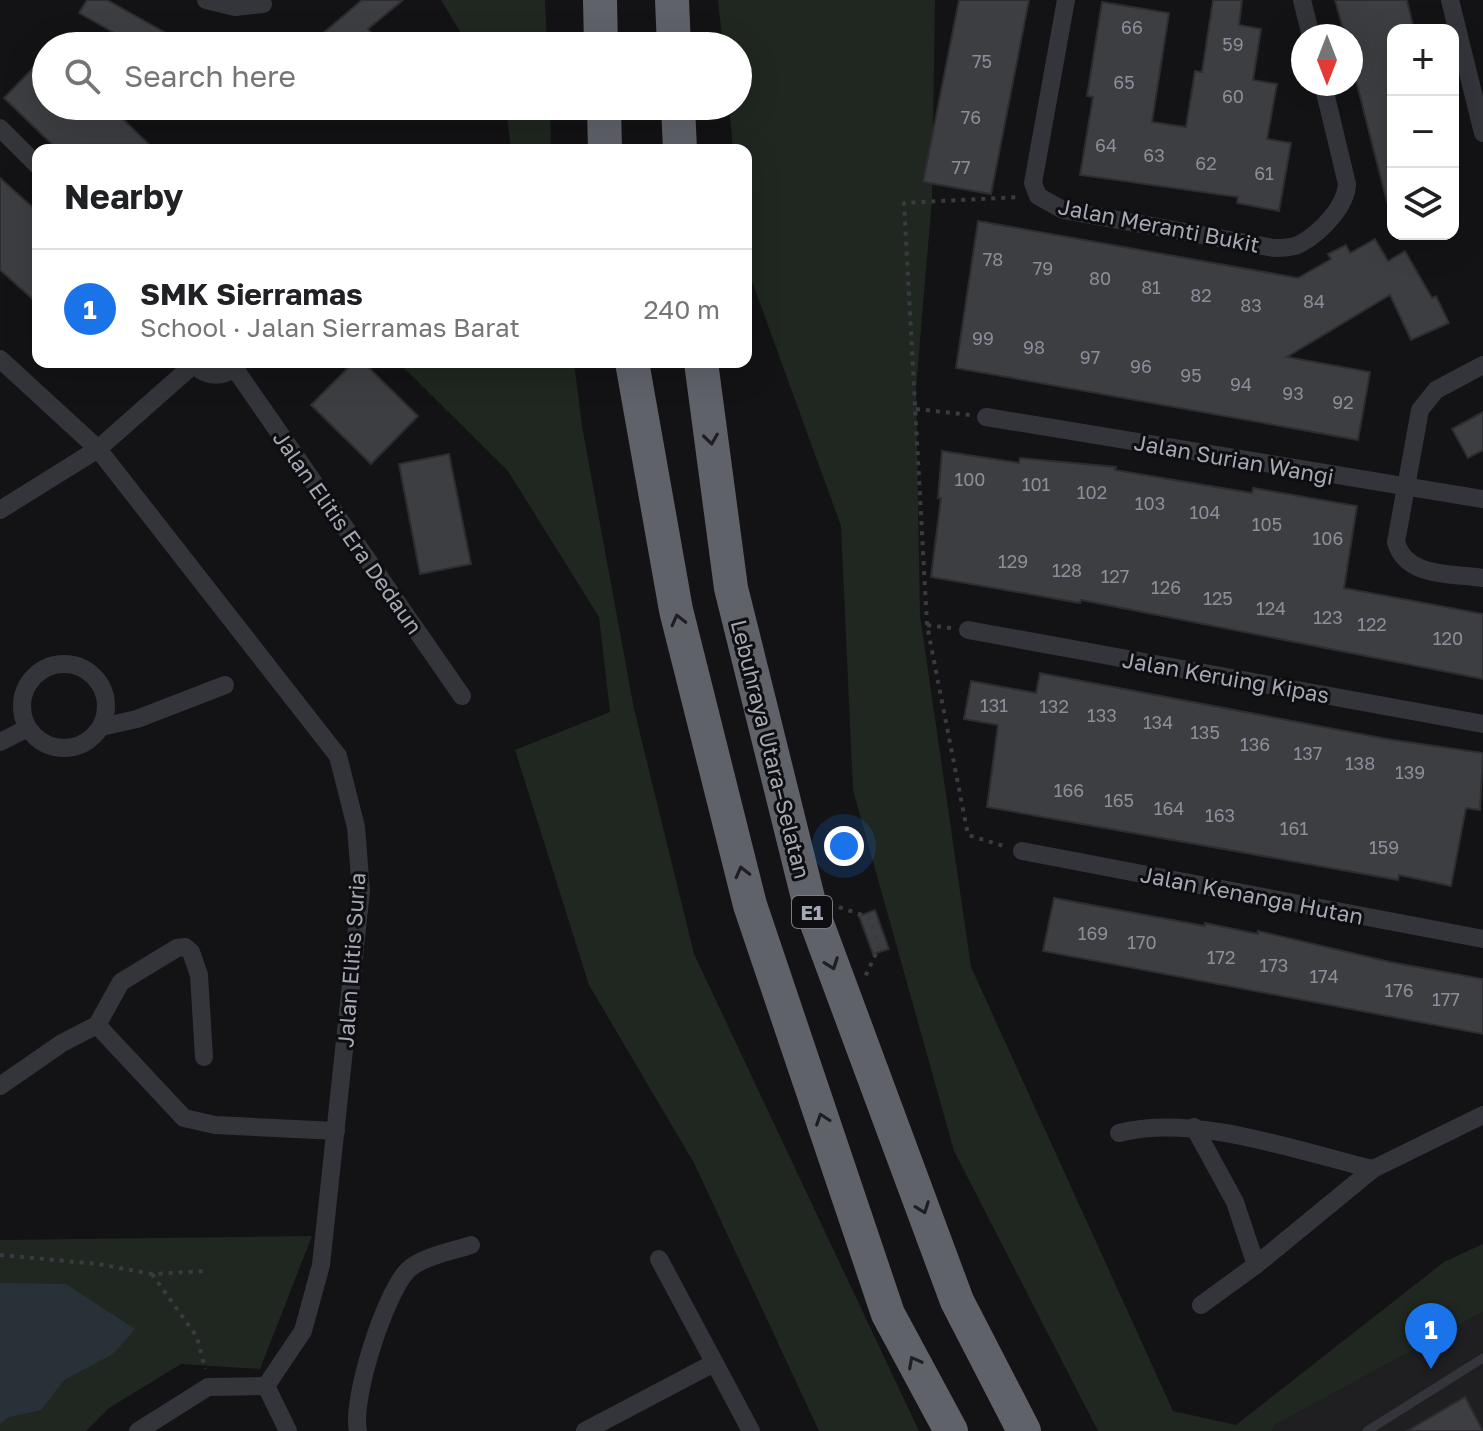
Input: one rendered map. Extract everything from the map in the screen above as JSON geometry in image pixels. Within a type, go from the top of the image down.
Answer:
[{"type":"highway","points":[[600,0],[601,32]]},
{"type":"highway","points":[[672,0],[673,32]]},
{"type":"highway","points":[[604,120],[605,144]]},
{"type":"highway","points":[[679,120],[680,144]]},
{"type":"highway","name":"E1","points":[[633,368],[676,610],[750,905],[888,1314],[951,1431]]},
{"type":"highway","name":"Lebuhraya Utara–Selatan","points":[[702,368],[731,588],[809,902],[957,1301],[1024,1431]]},
{"type":"street","points":[[206,0],[235,7],[263,4]]},
{"type":"street","name":"Jalan Meranti Bukit","points":[[1066,0],[1033,183],[1038,196],[1063,210],[1274,248],[1300,244],[1340,207],[1346,196],[1347,184],[1326,96]]},
{"type":"street","points":[[1302,0],[1308,24]]},
{"type":"street","points":[[1450,0],[1483,133]]},
{"type":"street","points":[[0,128],[32,160]]},
{"type":"street","name":"Jalan Elitis Suria","points":[[0,359],[98,449],[338,756],[356,827],[361,891],[321,1265],[303,1331],[266,1386]]},
{"type":"street","points":[[1483,365],[1426,398],[1420,410],[1396,542],[1400,557],[1412,567],[1483,578]]},
{"type":"street","points":[[0,510],[98,449],[187,368]]},
{"type":"street","points":[[199,368],[208,375],[227,374],[234,368]]},
{"type":"street","name":"Jalan Elitis Era Dedaun","points":[[240,368],[462,696]]},
{"type":"street","name":"Jalan Surian Wangi","points":[[986,417],[1483,499]]},
{"type":"street","name":"Jalan Keruing Kipas","points":[[968,630],[1483,724]]},
{"type":"street","points":[[66,664],[91,673],[101,685],[106,713],[101,727],[92,738],[65,749],[37,739],[28,728],[21,703],[30,679],[40,670],[66,664]]},
{"type":"street","points":[[101,727],[137,719],[225,685]]},
{"type":"street","points":[[0,742],[28,728]]},
{"type":"street","name":"Jalan Kenanga Hutan","points":[[1022,851],[1483,939]]},
{"type":"street","points":[[0,1086],[62,1043],[97,1025],[121,982],[177,948],[185,947],[191,952],[199,975],[204,1057]]},
{"type":"street","points":[[97,1025],[184,1118],[215,1125],[336,1131]]},
{"type":"street","points":[[1201,1305],[1256,1265],[1373,1169],[1483,1115]]},
{"type":"street","points":[[1119,1133],[1148,1125],[1194,1127],[1373,1169]]},
{"type":"street","points":[[1194,1127],[1235,1202],[1256,1265]]},
{"type":"street","points":[[358,1431],[356,1405],[364,1373],[395,1287],[410,1267],[471,1245]]},
{"type":"street","points":[[659,1259],[751,1431]]},
{"type":"street","points":[[585,1431],[714,1363]]},
{"type":"street","points":[[138,1431],[208,1387],[266,1386],[288,1431]]},
{"type":"lane","points":[[1367,1431],[1483,1358]]},
{"type":"path","points":[[1022,851],[968,835],[927,625],[904,203],[1038,196]]},
{"type":"path","points":[[916,409],[986,417]]},
{"type":"path","points":[[927,625],[968,630]]},
{"type":"path","points":[[0,1255],[98,1264],[152,1274],[207,1271]]},
{"type":"path","points":[[152,1274],[197,1337],[208,1387]]},
{"type":"shaded area","points":[[441,0],[545,0],[546,32],[460,32]]},
{"type":"shaded area","points":[[718,0],[935,0],[932,199],[916,388],[920,615],[971,967],[1173,1411],[1236,1425],[1444,1262],[1483,1244],[1483,1312],[1275,1425],[1272,1431],[1098,1431],[954,1151],[853,790],[841,526],[752,281],[752,144],[732,144],[730,120],[752,120],[752,32],[721,32]]},
{"type":"shaded area","points":[[508,120],[550,120],[551,144],[510,144]]},
{"type":"shaded area","points":[[404,368],[575,368],[582,426],[634,709],[694,954],[919,1431],[819,1431],[694,1163],[589,985],[515,750],[610,712],[599,617],[508,471]]},
{"type":"shaded area","points":[[312,1236],[260,1369],[181,1364],[109,1408],[86,1431],[0,1431],[0,1240]]},
{"type":"shaded area","points":[[0,1283],[66,1284],[135,1329],[113,1354],[64,1380],[41,1410],[9,1417],[0,1424]]},
{"type":"shaded area","points":[[1483,1312],[1483,1431],[1272,1431],[1275,1425]]},
{"type":"building","points":[[87,0],[107,0],[164,32],[112,32],[79,13]]},
{"type":"building","points":[[362,0],[403,0],[368,29],[370,32],[324,32]]},
{"type":"building","points":[[959,0],[1029,0],[991,194],[923,182]]},
{"type":"building","points":[[1213,0],[1242,0],[1239,25],[1261,29],[1253,80],[1277,84],[1267,139],[1291,143],[1279,211],[1237,203],[1238,197],[1080,175],[1093,97],[1087,96],[1102,2],[1169,13],[1152,122],[1186,127],[1195,71],[1202,72]]},
{"type":"building","points":[[1335,0],[1407,0],[1413,24],[1387,24],[1387,202],[1360,96],[1363,96],[1363,24],[1342,24]]},
{"type":"building","points":[[32,69],[32,120],[124,120],[149,144],[52,144],[4,98]]},
{"type":"building","points":[[0,178],[32,207],[32,299],[0,270]]},
{"type":"building","points":[[978,221],[1298,278],[1331,259],[1328,254],[1346,245],[1350,253],[1375,239],[1388,261],[1405,251],[1432,298],[1436,296],[1449,323],[1411,340],[1390,295],[1287,357],[1370,372],[1358,440],[956,368]]},
{"type":"building","points":[[348,368],[369,368],[418,416],[371,464],[311,405]]},
{"type":"building","points":[[1483,412],[1483,450],[1468,458],[1452,429]]},
{"type":"building","points":[[942,451],[1019,463],[1020,458],[1116,467],[1115,470],[1252,493],[1253,488],[1357,506],[1344,588],[1483,614],[1483,679],[1081,600],[1080,603],[931,577],[941,498],[938,498]]},
{"type":"building","points":[[449,454],[471,564],[420,574],[399,464]]},
{"type":"building","points":[[1040,673],[1387,739],[1483,753],[1480,810],[1466,808],[1451,886],[1399,875],[1398,880],[987,807],[998,725],[964,719],[971,681],[1036,693]]},
{"type":"building","points":[[1054,898],[1205,926],[1205,923],[1258,934],[1258,931],[1390,962],[1483,979],[1483,1034],[1043,951]]},
{"type":"building","points":[[875,910],[889,949],[873,954],[859,916]]},
{"type":"building","points":[[1465,1397],[1483,1431],[1407,1431]]},
{"type":"place","name":"SMK Sierramas","points":[[1431,1369]]}]
